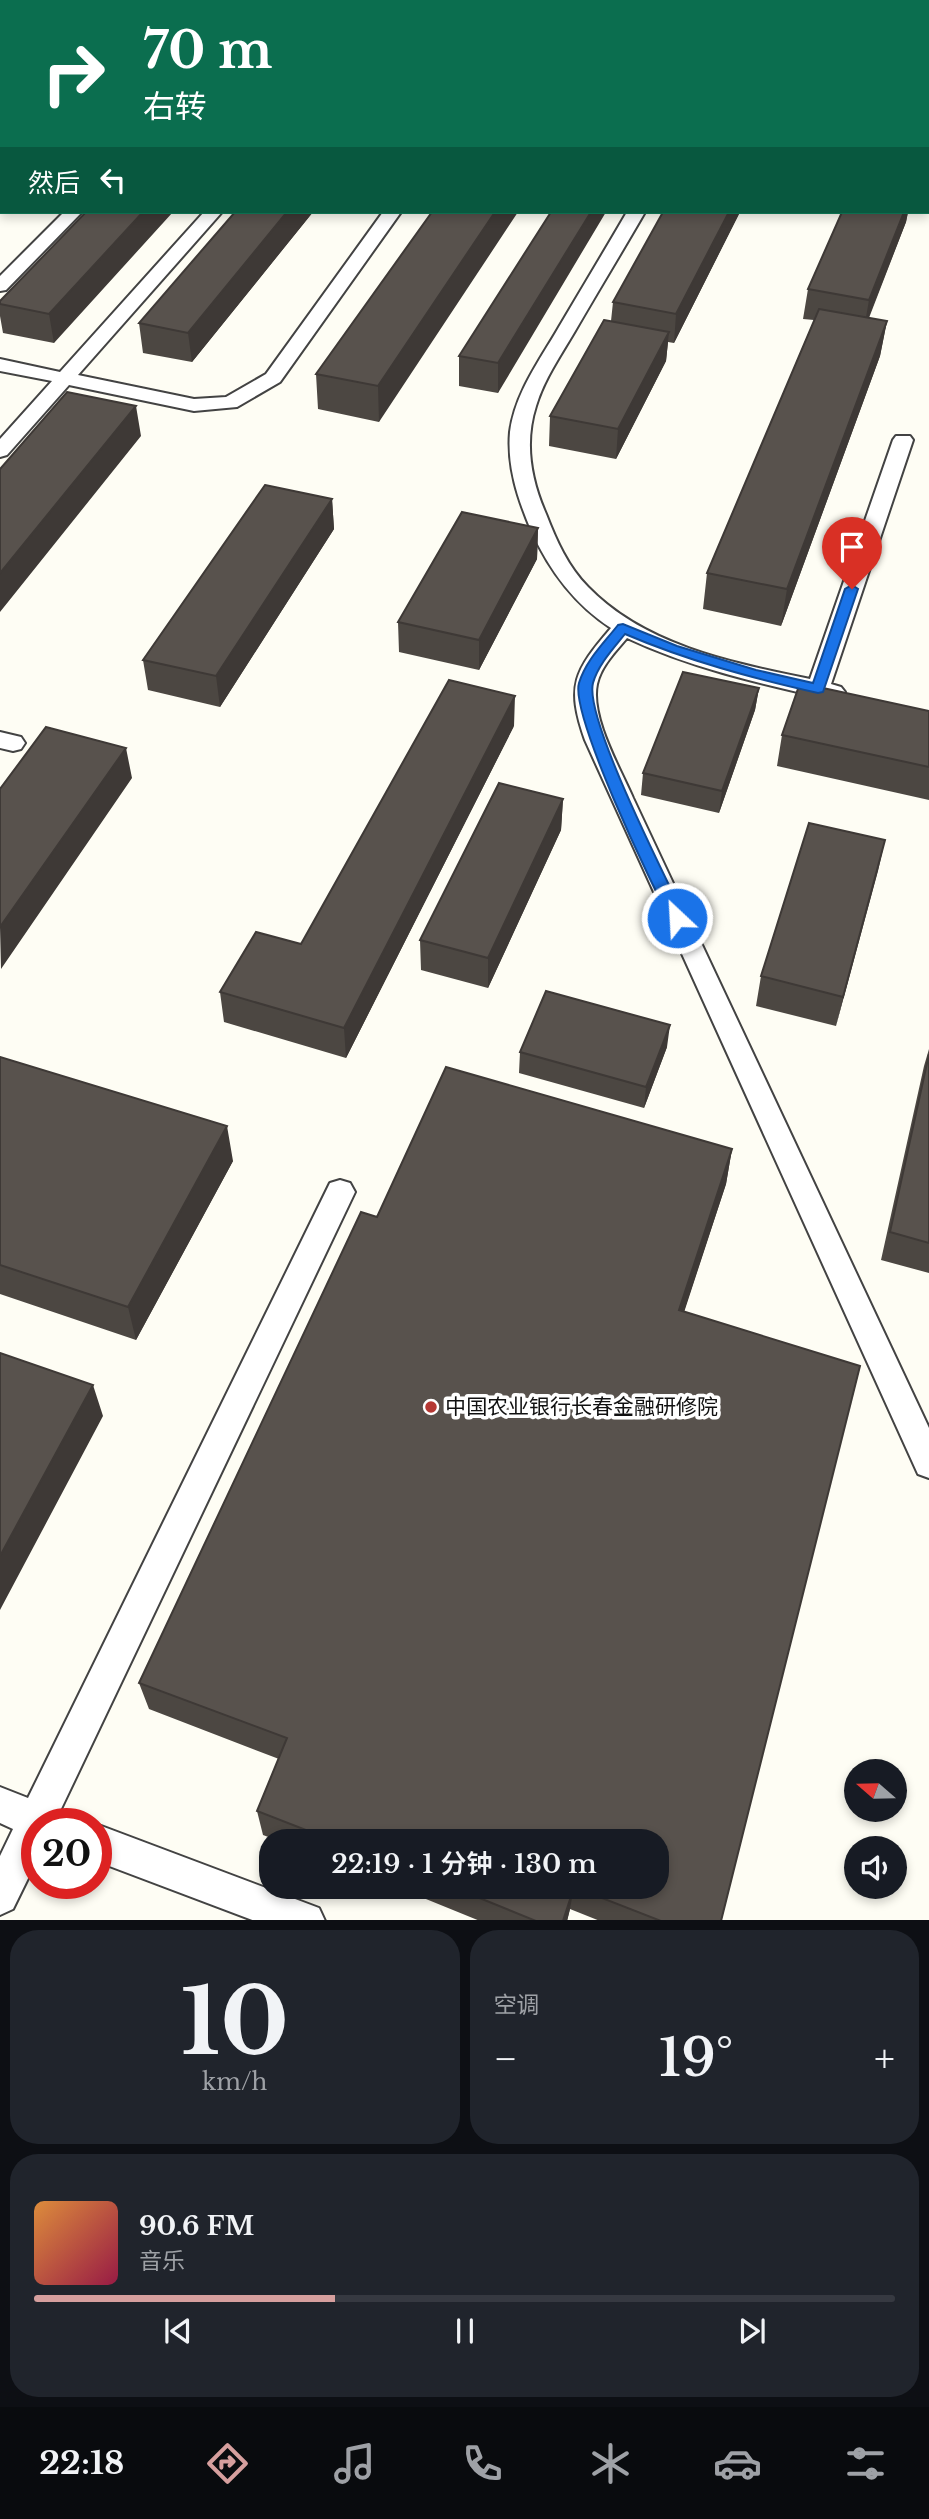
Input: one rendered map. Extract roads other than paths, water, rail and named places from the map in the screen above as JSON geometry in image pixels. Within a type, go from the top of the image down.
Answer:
[{"type":"lane","points":[[0,286],[71,214]]},
{"type":"lane","points":[[0,451],[211,214]]},
{"type":"lane","points":[[0,365],[194,405],[230,403],[273,378],[391,214]]},
{"type":"lane","points":[[635,214],[552,356],[526,407],[518,451],[529,501],[548,546],[580,593],[623,628],[695,656],[754,674],[855,697]]},
{"type":"lane","points":[[818,689],[903,440]]},
{"type":"lane","points":[[623,628],[598,658],[585,685],[587,712],[621,798],[929,1464]]},
{"type":"lane","points":[[48,1808],[341,1192]]},
{"type":"lane","points":[[0,1805],[21,1813]]},
{"type":"lane","points":[[112,1848],[306,1920]]},
{"type":"lane","points":[[0,1896],[21,1858]]},
{"type":"place","name":"中国农业银行长春金融研修院","points":[[431,1407]]}]
